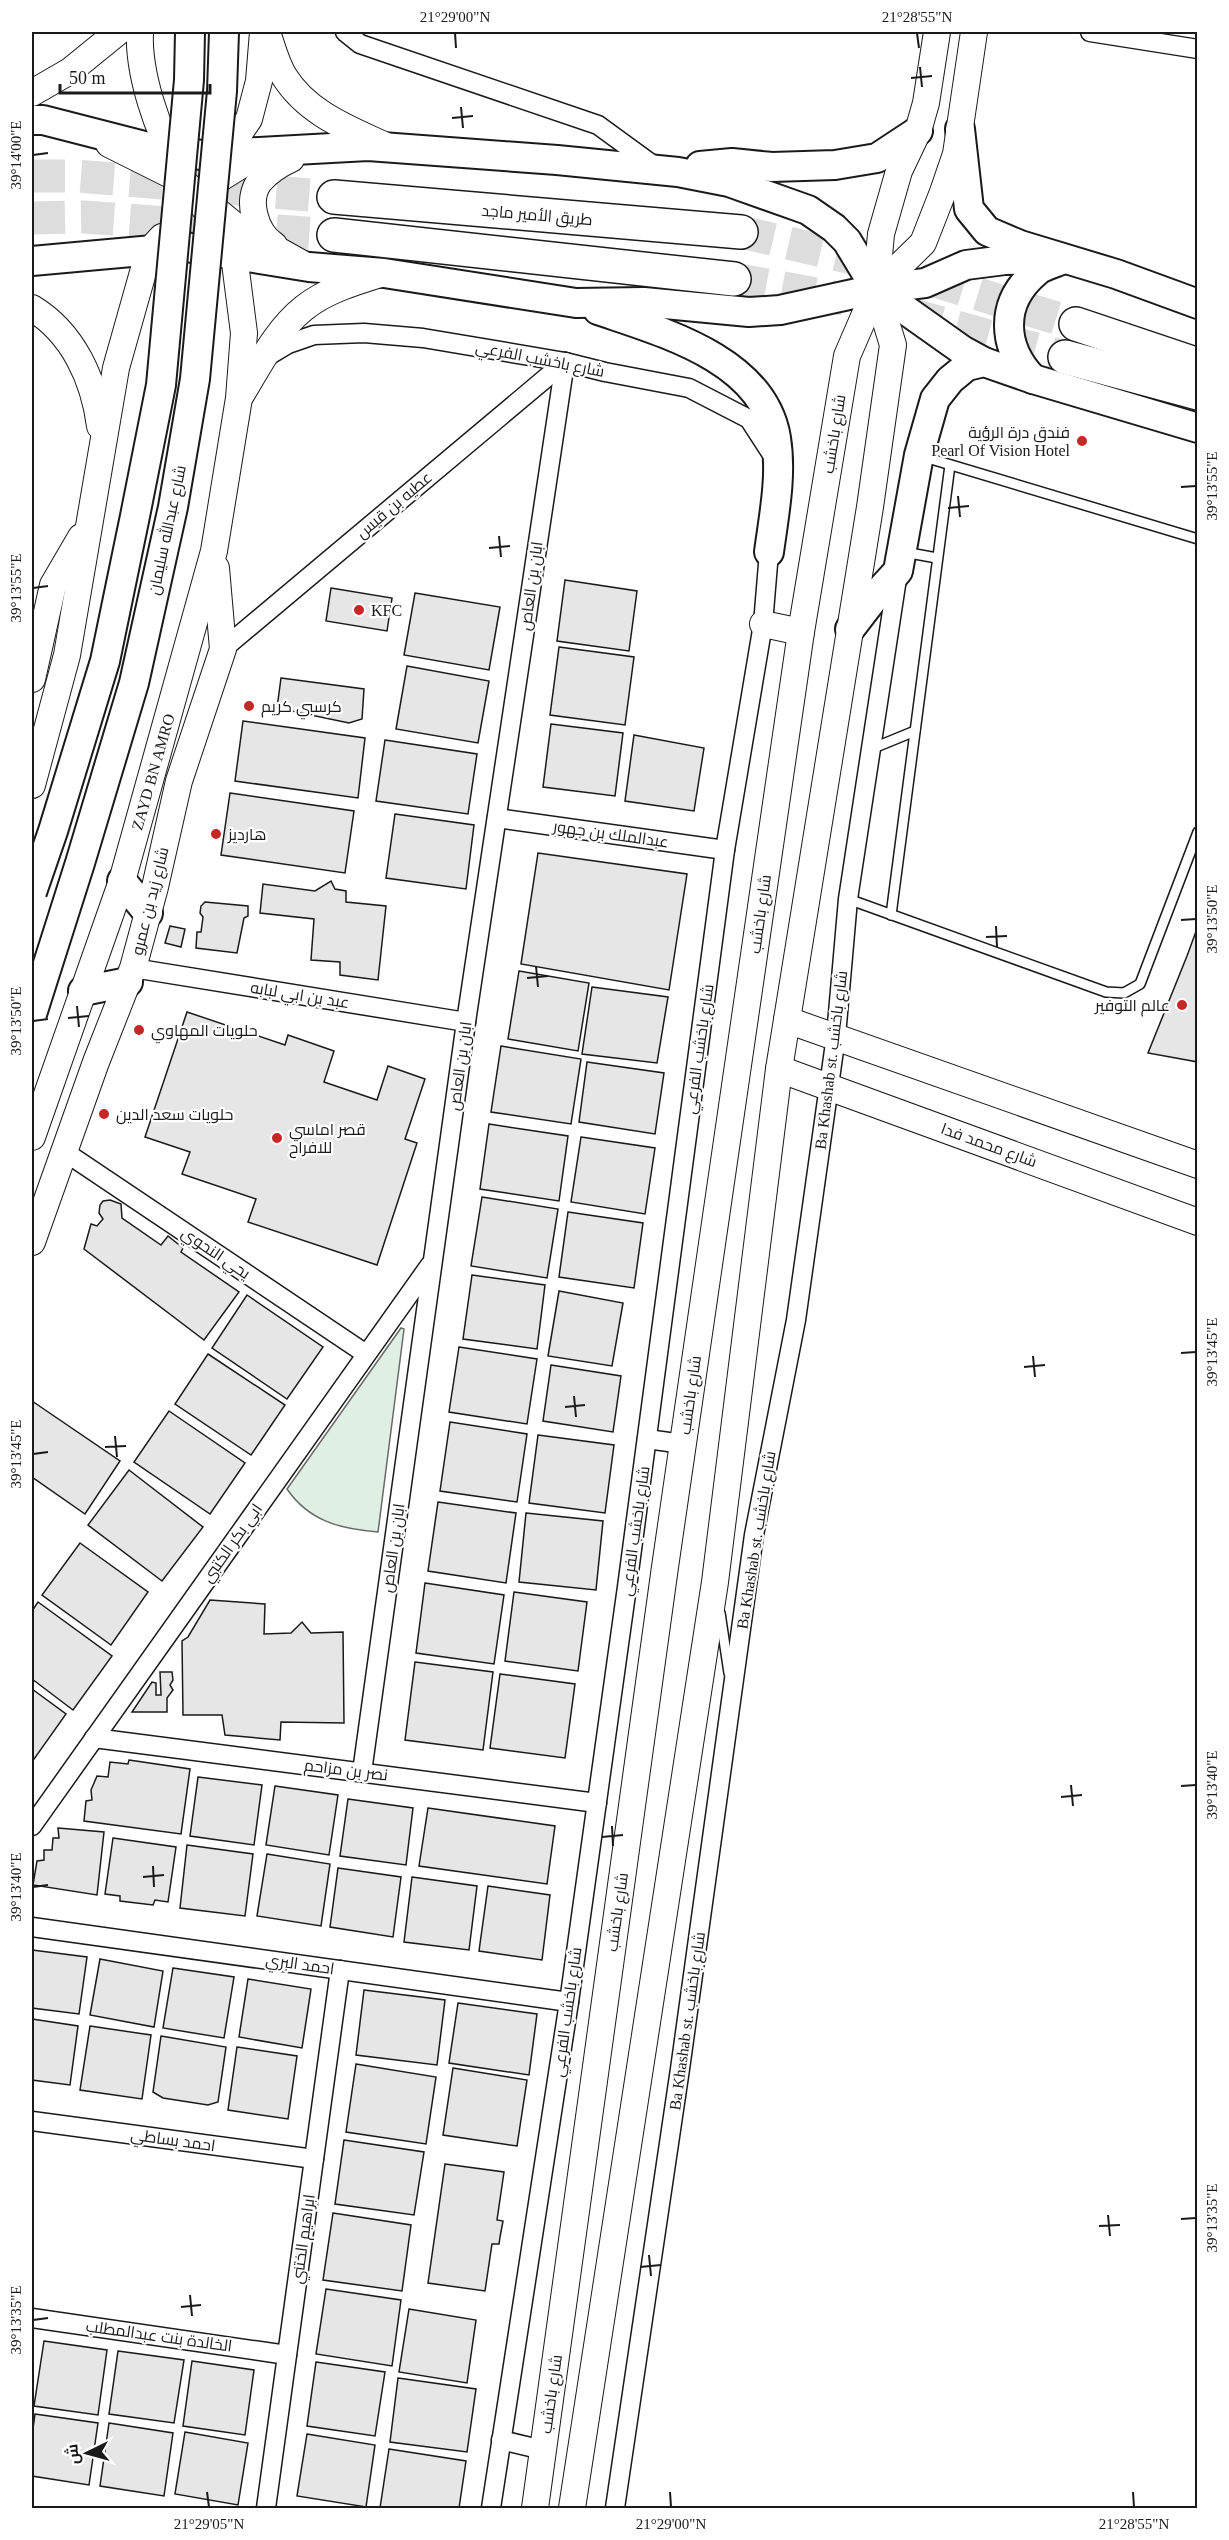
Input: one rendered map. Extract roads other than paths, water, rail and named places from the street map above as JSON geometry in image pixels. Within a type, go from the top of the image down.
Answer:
[{"type":"highway","name":"طريق الأمير ماجد","points":[[334,197],[741,232]]},
{"type":"highway","points":[[334,235],[734,279]]},
{"type":"highway","points":[[1076,324],[1197,365]]},
{"type":"highway","points":[[1065,357],[1197,393]]},
{"type":"main road","points":[[32,93],[70,71],[118,32]]},
{"type":"main road","points":[[140,32],[139,49],[148,90],[169,151],[234,255]]},
{"type":"main road","name":"شارع عبدالله سليمان","points":[[32,892],[105,661],[161,385],[189,80],[190,32]]},
{"type":"main road","name":"شارع عبدالله سليمان","points":[[32,1014],[134,682],[173,507],[195,379],[222,91],[224,32]]},
{"type":"main road","points":[[265,32],[282,74],[297,95],[330,121],[389,147]]},
{"type":"main road","points":[[72,258],[153,233],[195,193],[227,154],[249,119],[259,81],[265,32]]},
{"type":"main road","name":"شارع باخشب","points":[[535,2508],[683,1444],[801,632],[847,356],[876,289],[881,234],[899,171],[918,131],[926,102],[937,32]]},
{"type":"main road","name":"شارع باخشب","points":[[876,289],[923,243],[956,154],[974,32]]},
{"type":"main road","points":[[32,120],[43,120],[169,151],[202,155],[368,146],[389,147],[669,171],[729,182],[808,210],[834,228],[847,241],[876,289],[962,350],[984,362],[1197,428]]},
{"type":"main road","points":[[960,129],[969,209],[987,231],[1197,304]]},
{"type":"main road","points":[[669,171],[706,164],[732,163],[772,167],[846,163],[877,158],[918,131]]},
{"type":"main road","points":[[86,132],[183,181],[238,228],[309,267]]},
{"type":"main road","points":[[32,785],[67,655],[102,444],[126,327],[148,251],[186,211],[195,193],[243,165],[317,150]]},
{"type":"main road","points":[[309,267],[267,240],[257,225],[254,200],[259,182],[280,164],[317,150]]},
{"type":"main road","points":[[32,261],[186,247],[309,267],[384,273],[576,303],[680,338],[728,366],[759,396],[768,416],[776,437],[777,475],[769,552]]},
{"type":"main road","name":"ZAYD BN AMRO","points":[[32,1137],[122,882],[214,551],[239,398],[244,333],[234,255]]},
{"type":"main road","points":[[576,303],[644,302],[748,312],[780,310],[876,289],[925,283],[966,265],[1005,260],[1063,259]]},
{"type":"main road","points":[[1033,379],[1018,364],[1008,327],[1010,314],[1014,299],[1037,271],[1063,259]]},
{"type":"main road","points":[[239,398],[274,341],[303,309],[352,282],[384,273]]},
{"type":"main road","name":"شارع باخشب","points":[[572,2508],[715,1582],[779,1069],[893,345],[876,289]]},
{"type":"main road","points":[[32,308],[54,325],[78,353],[97,399],[102,444]]},
{"type":"main road","points":[[850,629],[900,561],[919,455],[935,399],[950,380],[968,366],[984,362]]},
{"type":"main road","points":[[32,680],[52,585],[89,523]]},
{"type":"main road","name":"شارع زيد بن عمرو","points":[[32,1242],[96,1062],[130,975],[148,913],[178,781],[223,649],[214,551]]},
{"type":"main road","points":[[763,624],[801,632]]},
{"type":"main road","points":[[122,882],[148,913]]},
{"type":"main road","points":[[83,991],[130,975]]},
{"type":"main road","points":[[787,1020],[1197,1165]]},
{"type":"main road","name":"شارع محمد فدا","points":[[779,1069],[1197,1222]]},
{"type":"street","points":[[345,32],[360,44],[598,125],[669,171]]},
{"type":"street","points":[[1090,32],[1118,34],[1197,48]]},
{"type":"street","name":"شارع باخشب الفرعي","points":[[264,358],[288,344],[314,335],[364,333],[423,338],[565,362],[690,388],[749,418],[772,455],[777,475]]},
{"type":"street","name":"عطيه بن قيس","points":[[223,649],[565,362]]},
{"type":"street","name":"ابان بن العاص","points":[[362,1772],[466,1022],[565,362]]},
{"type":"street","name":"شارع باخشب الفرعي","points":[[491,2508],[569,2002],[725,850],[763,624],[769,552]]},
{"type":"street","name":"Ba Khashab st. شارع باخشب","points":[[615,2508],[679,2080],[754,1535],[796,1320],[836,1036],[848,899],[900,561]]},
{"type":"street","name":"عبدالملك بن جهور","points":[[497,818],[725,850]]},
{"type":"street","name":"عبد بن ابي لبابه","points":[[130,975],[466,1022]]},
{"type":"street","name":"يحي النحوي","points":[[65,1152],[366,1354]]},
{"type":"street","name":"ابي بكر الكتبي","points":[[32,1826],[433,1261]]},
{"type":"street","points":[[647,1439],[683,1444]]},
{"type":"street","name":"نصر بن مزاحم","points":[[94,1738],[597,1803]]},
{"type":"street","name":"احمد البري","points":[[32,1927],[569,2002]]},
{"type":"street","name":"ابراهيم الختني","points":[[266,2508],[340,1970]]},
{"type":"street","name":"احمد بساطي","points":[[32,2121],[314,2158]]},
{"type":"street","name":"الخالدة بنت عبدالمطلب","points":[[32,2318],[287,2355]]},
{"type":"street","points":[[501,2440],[543,2450]]},
{"type":"lane","points":[[919,455],[1197,539]]},
{"type":"lane","points":[[891,915],[950,465]]},
{"type":"lane","points":[[900,561],[937,558]]},
{"type":"lane","points":[[871,749],[915,731]]},
{"type":"lane","points":[[848,899],[1106,992],[1124,993],[1140,984],[1197,832]]},
{"type":"lane","points":[[715,1582],[732,1693]]},
{"type":"tunnel","points":[[32,176],[77,176],[334,197]]},
{"type":"tunnel","points":[[32,218],[84,217],[334,235]]},
{"type":"tunnel","points":[[741,232],[886,266],[1076,324]]},
{"type":"tunnel","points":[[734,279],[844,299]]},
{"type":"tunnel","points":[[909,314],[1065,357]]},
{"type":"place","name":"فندق درة الرؤية Pearl Of Vision Hotel","points":[[1082,441]]},
{"type":"place","name":"KFC","points":[[359,610]]},
{"type":"place","name":"كرسبي كريم","points":[[249,706]]},
{"type":"place","name":"هارديز","points":[[216,834]]},
{"type":"place","name":"عالم التوفير","points":[[1182,1005]]},
{"type":"place","name":"حلويات المهاوي","points":[[139,1030]]},
{"type":"place","name":"حلويات سعد الدين","points":[[104,1114]]},
{"type":"place","name":"قصر اماسي للافراح","points":[[277,1138]]}]
